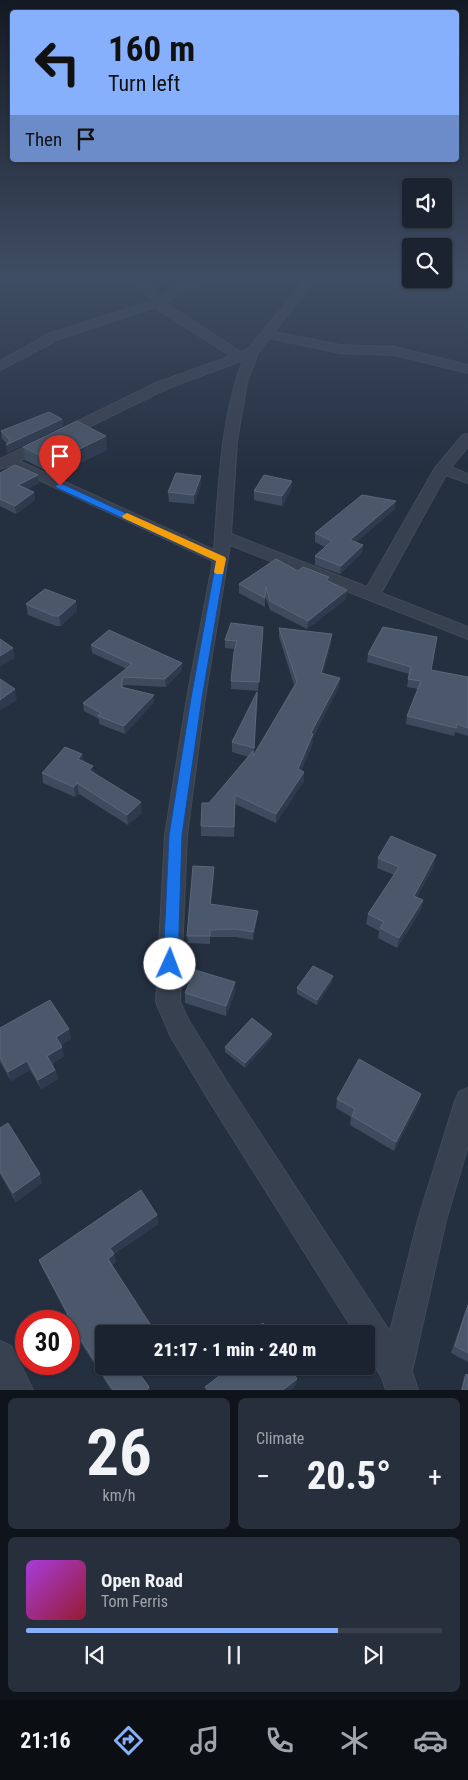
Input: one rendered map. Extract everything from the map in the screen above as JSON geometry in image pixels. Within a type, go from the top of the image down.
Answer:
[{"type":"street","points":[[0,366],[44,342]]},
{"type":"street","points":[[222,342],[246,354]]},
{"type":"street","points":[[2,461],[161,386],[246,354],[258,342]]},
{"type":"street","points":[[304,342],[340,349],[400,352],[468,369]]},
{"type":"street","points":[[246,354],[230,440],[222,559],[196,698],[176,835],[168,1002],[180,1029],[219,1093],[357,1306],[399,1381]]},
{"type":"street","points":[[371,595],[442,468],[468,438]]},
{"type":"street","points":[[2,461],[222,559]]},
{"type":"street","points":[[442,468],[468,479]]},
{"type":"street","points":[[223,537],[468,633]]},
{"type":"street","points":[[399,1381],[432,1220],[468,1101]]},
{"type":"street","points":[[0,1357],[17,1390]]},
{"type":"building","points":[[49,412],[62,419],[6,445],[10,440],[1,431]]},
{"type":"building","points":[[77,421],[106,436],[53,462],[23,447]]},
{"type":"building","points":[[15,465],[38,475],[18,485],[34,492],[15,506],[0,499],[0,473]]},
{"type":"building","points":[[176,473],[201,476],[194,495],[168,492]]},
{"type":"building","points":[[264,475],[292,481],[282,496],[254,491]]},
{"type":"building","points":[[362,495],[396,501],[350,540],[363,545],[341,566],[315,556],[332,541],[315,533]]},
{"type":"building","points":[[276,559],[298,571],[303,567],[329,577],[326,580],[347,590],[308,621],[270,601],[266,587],[265,598],[239,584]]},
{"type":"building","points":[[45,589],[76,601],[59,616],[54,616],[26,604]]},
{"type":"building","points":[[231,623],[263,627],[259,682],[231,681],[237,641],[225,640]]},
{"type":"building","points":[[383,627],[437,637],[431,670],[468,677],[468,728],[457,724],[456,728],[407,716],[421,681],[408,679],[411,667],[368,654]]},
{"type":"building","points":[[279,628],[332,634],[321,673],[340,678],[311,733],[313,734],[298,769],[304,772],[276,814],[235,795],[234,827],[201,826],[202,803],[209,803],[253,751],[253,756],[297,682]]},
{"type":"building","points":[[109,630],[182,663],[165,679],[123,677],[121,687],[154,695],[124,726],[98,716],[101,713],[83,703],[132,664],[91,645]]},
{"type":"building","points":[[0,639],[13,648],[0,656]]},
{"type":"building","points":[[0,679],[15,689],[0,700]]},
{"type":"building","points":[[257,692],[254,748],[232,742]]},
{"type":"building","points":[[65,747],[82,754],[78,759],[93,766],[89,770],[141,802],[127,815],[77,783],[74,787],[42,773]]},
{"type":"building","points":[[391,836],[436,855],[414,896],[423,900],[399,938],[380,928],[384,922],[368,914],[399,867],[378,858]]},
{"type":"building","points":[[193,866],[214,867],[210,904],[258,911],[253,932],[236,929],[210,930],[210,936],[187,936]]},
{"type":"building","points":[[313,966],[333,976],[317,1000],[297,988]]},
{"type":"building","points":[[195,970],[235,982],[226,1006],[185,993]]},
{"type":"building","points":[[50,1000],[69,1029],[56,1037],[62,1047],[47,1056],[55,1070],[38,1080],[27,1061],[8,1072],[0,1057],[0,1028]]},
{"type":"building","points":[[252,1018],[272,1034],[245,1063],[225,1047]]},
{"type":"building","points":[[359,1059],[421,1094],[396,1142],[352,1116],[355,1109],[337,1099]]},
{"type":"building","points":[[8,1123],[40,1174],[13,1193],[0,1171],[0,1128]]},
{"type":"building","points":[[141,1190],[157,1215],[110,1248],[114,1254],[108,1259],[151,1325],[95,1325],[95,1362],[80,1338],[80,1310],[66,1310],[39,1260]]},
{"type":"building","points":[[468,1305],[468,1353],[455,1346]]},
{"type":"building","points":[[466,1374],[468,1375],[468,1390],[462,1390]]},
{"type":"building","points":[[103,1375],[140,1375],[149,1387],[146,1390],[113,1390]]},
{"type":"building","points":[[220,1375],[295,1375],[297,1379],[283,1390],[207,1390],[205,1387]]},
{"type":"slow traffic","points":[[127,516],[222,559],[219,572]]},
{"type":"route","points":[[60,486],[222,559],[196,698],[176,835],[170,964]]}]
